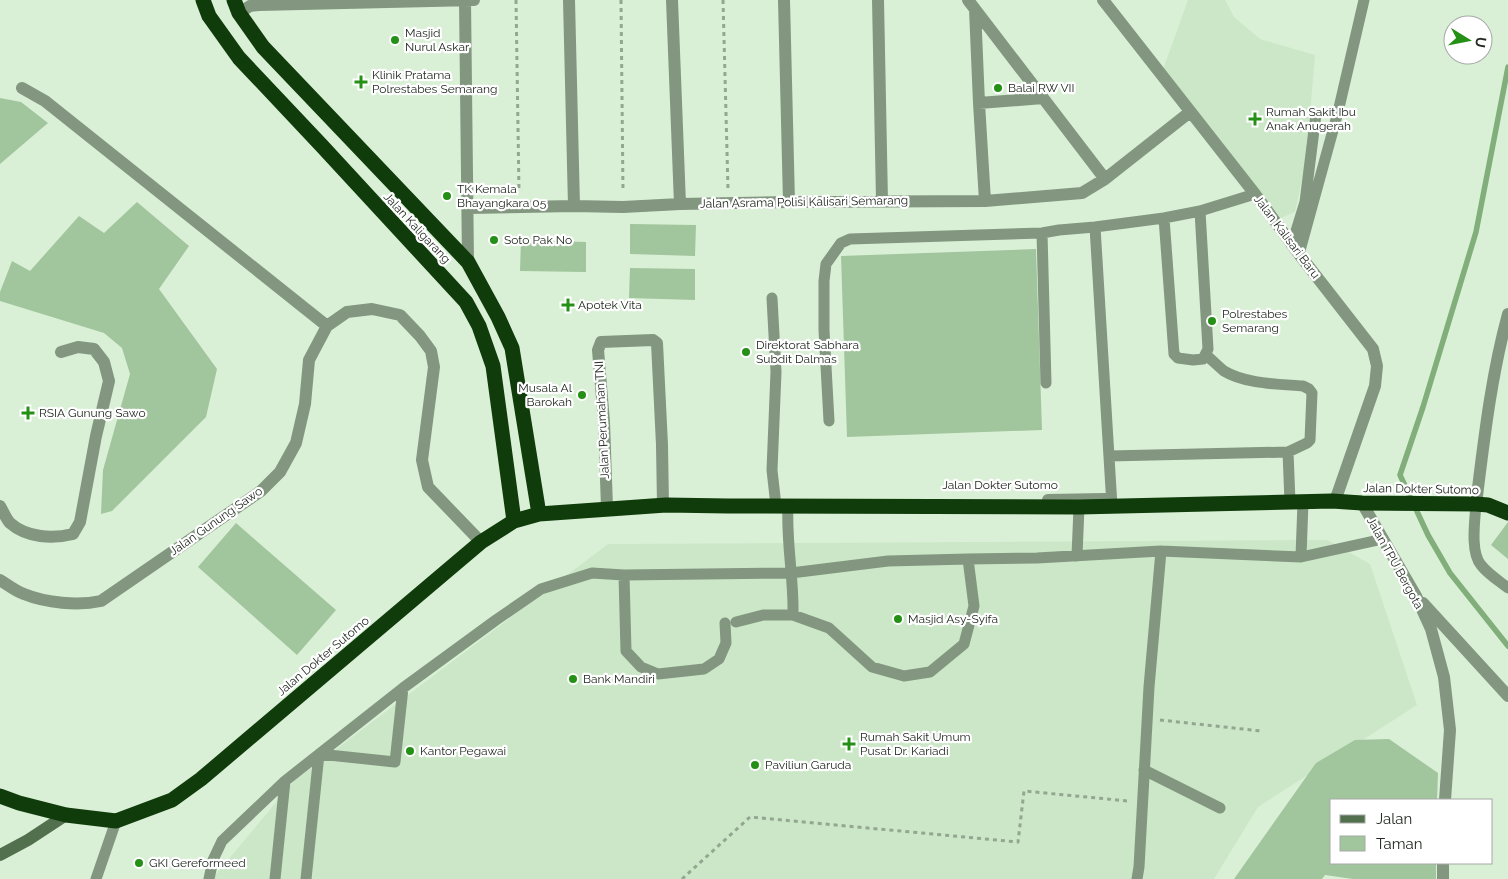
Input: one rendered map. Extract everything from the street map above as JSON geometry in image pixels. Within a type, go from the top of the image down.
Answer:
[{"type":"highway","name":"Jalan Kaligarang","points":[[204,0],[209,16],[239,58],[466,302],[479,326],[493,366],[514,521]]},
{"type":"highway","name":"Jalan Kaligarang","points":[[237,6],[263,47],[468,262],[498,317],[512,348],[539,514]]},
{"type":"highway","points":[[322,146],[341,128]]},
{"type":"highway","name":"Jalan Dokter Sutomo","points":[[0,796],[18,803],[66,815],[116,821],[172,800],[201,779],[481,542],[514,521],[539,514],[664,505],[1079,507],[1112,502],[1294,500],[1362,503],[1476,504],[1488,505],[1508,513]]},
{"type":"main road","points":[[0,855],[28,840],[66,815]]},
{"type":"street","points":[[465,0],[468,262]]},
{"type":"street","points":[[237,6],[250,6],[259,2],[474,0]]},
{"type":"street","points":[[569,0],[574,206]]},
{"type":"street","points":[[672,0],[680,204]]},
{"type":"street","points":[[784,0],[789,202]]},
{"type":"street","points":[[878,0],[882,201]]},
{"type":"street","name":"Jalan Kalisari Baru","points":[[1103,0],[1374,349],[1377,366],[1375,386],[1334,501]]},
{"type":"street","points":[[972,4],[1105,179]]},
{"type":"street","points":[[972,4],[985,201]]},
{"type":"street","points":[[22,88],[46,101],[327,326]]},
{"type":"street","points":[[979,103],[1044,98]]},
{"type":"street","name":"Jalan Asrama Polisi Kalisari Semarang","points":[[468,208],[623,207],[729,202],[985,201],[1082,193],[1105,179],[1190,112]]},
{"type":"street","name":"Jalan Gunung Sawo","points":[[0,580],[23,594],[54,602],[87,604],[101,601],[261,491],[280,472],[296,443],[305,404],[309,360],[327,326],[347,312],[372,309],[400,315],[431,351],[434,367],[422,460],[428,487],[481,542]]},
{"type":"street","points":[[1476,504],[1484,434],[1498,350],[1508,314]]},
{"type":"street","name":"Jalan Perumahan TNI","points":[[607,508],[598,350],[601,342],[653,340],[657,343],[664,505]]},
{"type":"street","points":[[0,506],[10,522],[28,534],[60,538],[73,534],[80,522],[108,381],[104,362],[94,349],[78,347],[61,352]]},
{"type":"street","name":"Jalan Dokter Sutomo","points":[[780,505],[881,500],[1112,502]]},
{"type":"street","name":"Jalan TPU Bergota","points":[[1362,503],[1416,596],[1431,629],[1444,677],[1450,730],[1445,799]]},
{"type":"street","name":"Jalan Dokter Sutomo","points":[[1508,513],[1505,521],[1508,524]]},
{"type":"street","points":[[1416,596],[1508,696]]},
{"type":"street","points":[[1442,879],[1443,864]]},
{"type":"lane","points":[[1296,249],[1338,112],[1364,0]]},
{"type":"lane","points":[[1296,249],[1305,202],[1316,114]]},
{"type":"lane","points":[[829,421],[824,330],[824,282],[826,264],[841,242],[850,239],[1042,233],[1094,227],[1164,218],[1200,211],[1255,194]]},
{"type":"lane","points":[[1164,218],[1174,354],[1178,358],[1203,359],[1208,349],[1200,211]]},
{"type":"lane","points":[[1094,227],[1112,502]]},
{"type":"lane","points":[[1042,233],[1046,383]]},
{"type":"lane","points":[[772,298],[776,372],[772,470],[780,505],[787,523],[793,615]]},
{"type":"lane","points":[[1109,456],[1288,452],[1310,440],[1312,393],[1309,389],[1303,386],[1247,379],[1226,372],[1206,355]]},
{"type":"lane","points":[[1288,452],[1302,557]]},
{"type":"lane","points":[[1476,504],[1474,534],[1477,559],[1481,566],[1508,588]]},
{"type":"lane","points":[[1077,556],[1079,507]]},
{"type":"lane","points":[[209,879],[213,860],[222,841],[286,781],[402,688],[541,589],[592,573],[624,575],[791,573],[888,561],[1037,558],[1161,550],[1302,557],[1383,539]]},
{"type":"lane","points":[[1137,879],[1147,719],[1161,550]]},
{"type":"lane","points":[[624,575],[631,623],[626,651],[641,667],[658,674],[704,668],[719,659],[726,643],[730,622],[763,615],[793,615],[829,628],[872,667],[904,676],[930,672],[964,644],[974,606],[968,559]]},
{"type":"lane","points":[[320,754],[395,762],[402,688]]},
{"type":"lane","points":[[306,879],[320,754]]},
{"type":"lane","points":[[1144,770],[1220,808]]},
{"type":"lane","points":[[275,879],[286,781]]},
{"type":"lane","points":[[96,879],[116,821]]},
{"type":"path","points":[[516,0],[519,207]]},
{"type":"path","points":[[621,0],[623,207]]},
{"type":"path","points":[[723,0],[729,202]]},
{"type":"path","points":[[1147,719],[1261,730]]},
{"type":"path","points":[[682,879],[750,817],[1018,842],[1024,791],[1128,801],[1130,792]]},
{"type":"shaded area","name":"Rumah Sakit Ibu Anak Anugerah","points":[[1188,0],[1225,0],[1234,17],[1260,39],[1315,55],[1306,162],[1295,212],[1281,218],[1161,75]]},
{"type":"shaded area","name":"Rumah Sakit Umum Pusat Dr. Kariadi","points":[[1327,540],[1370,564],[1417,705],[1258,807],[1214,879],[212,879],[294,781],[608,544]]},
{"type":"green space","points":[[0,98],[21,102],[48,123],[0,164]]},
{"type":"green space","points":[[137,202],[189,246],[159,289],[217,369],[206,417],[112,511],[101,514],[103,470],[130,374],[122,348],[104,333],[0,301],[0,292],[12,261],[30,271],[79,216],[104,233]]},
{"type":"green space","points":[[630,224],[696,225],[695,256],[630,254]]},
{"type":"green space","points":[[521,240],[586,242],[586,272],[520,271]]},
{"type":"green space","points":[[1036,249],[1042,430],[847,437],[841,256]]},
{"type":"green space","points":[[630,268],[695,269],[695,300],[629,298]]},
{"type":"green space","points":[[1508,522],[1508,559],[1491,545]]},
{"type":"green space","points":[[236,523],[336,610],[297,655],[198,567]]},
{"type":"green space","points":[[1389,739],[1438,773],[1437,799],[1330,799],[1330,864],[1436,864],[1436,879],[1353,879],[1325,875],[1322,879],[1234,879],[1316,763],[1355,740]]},
{"type":"waterway","points":[[1508,67],[1476,232],[1423,407],[1400,475],[1428,535],[1450,573],[1508,646]]},
{"type":"place","name":"Masjid Nurul Askar","points":[[395,40]]},
{"type":"place","name":"Klinik Pratama Polrestabes Semarang","points":[[361,82]]},
{"type":"place","name":"Balai RW VII","points":[[998,88]]},
{"type":"place","name":"Rumah Sakit Ibu Anak Anugerah","points":[[1255,119]]},
{"type":"place","name":"TK Kemala Bhayangkara 05","points":[[447,196]]},
{"type":"place","name":"Soto Pak No","points":[[494,240]]},
{"type":"place","name":"Apotek Vita","points":[[568,305]]},
{"type":"place","name":"Polrestabes Semarang","points":[[1212,321]]},
{"type":"place","name":"Direktorat Sabhara Subdit Dalmas","points":[[746,352]]},
{"type":"place","name":"Musala Al Barokah","points":[[582,395]]},
{"type":"place","name":"RSIA Gunung Sawo","points":[[28,413]]},
{"type":"place","name":"Masjid Asy-Syifa","points":[[898,619]]},
{"type":"place","name":"Bank Mandiri","points":[[573,679]]},
{"type":"place","name":"Rumah Sakit Umum Pusat Dr. Kariadi","points":[[849,744]]},
{"type":"place","name":"Kantor Pegawai","points":[[410,751]]},
{"type":"place","name":"Paviliun Garuda","points":[[755,765]]},
{"type":"place","name":"GKI Gereformeed","points":[[139,863]]}]
